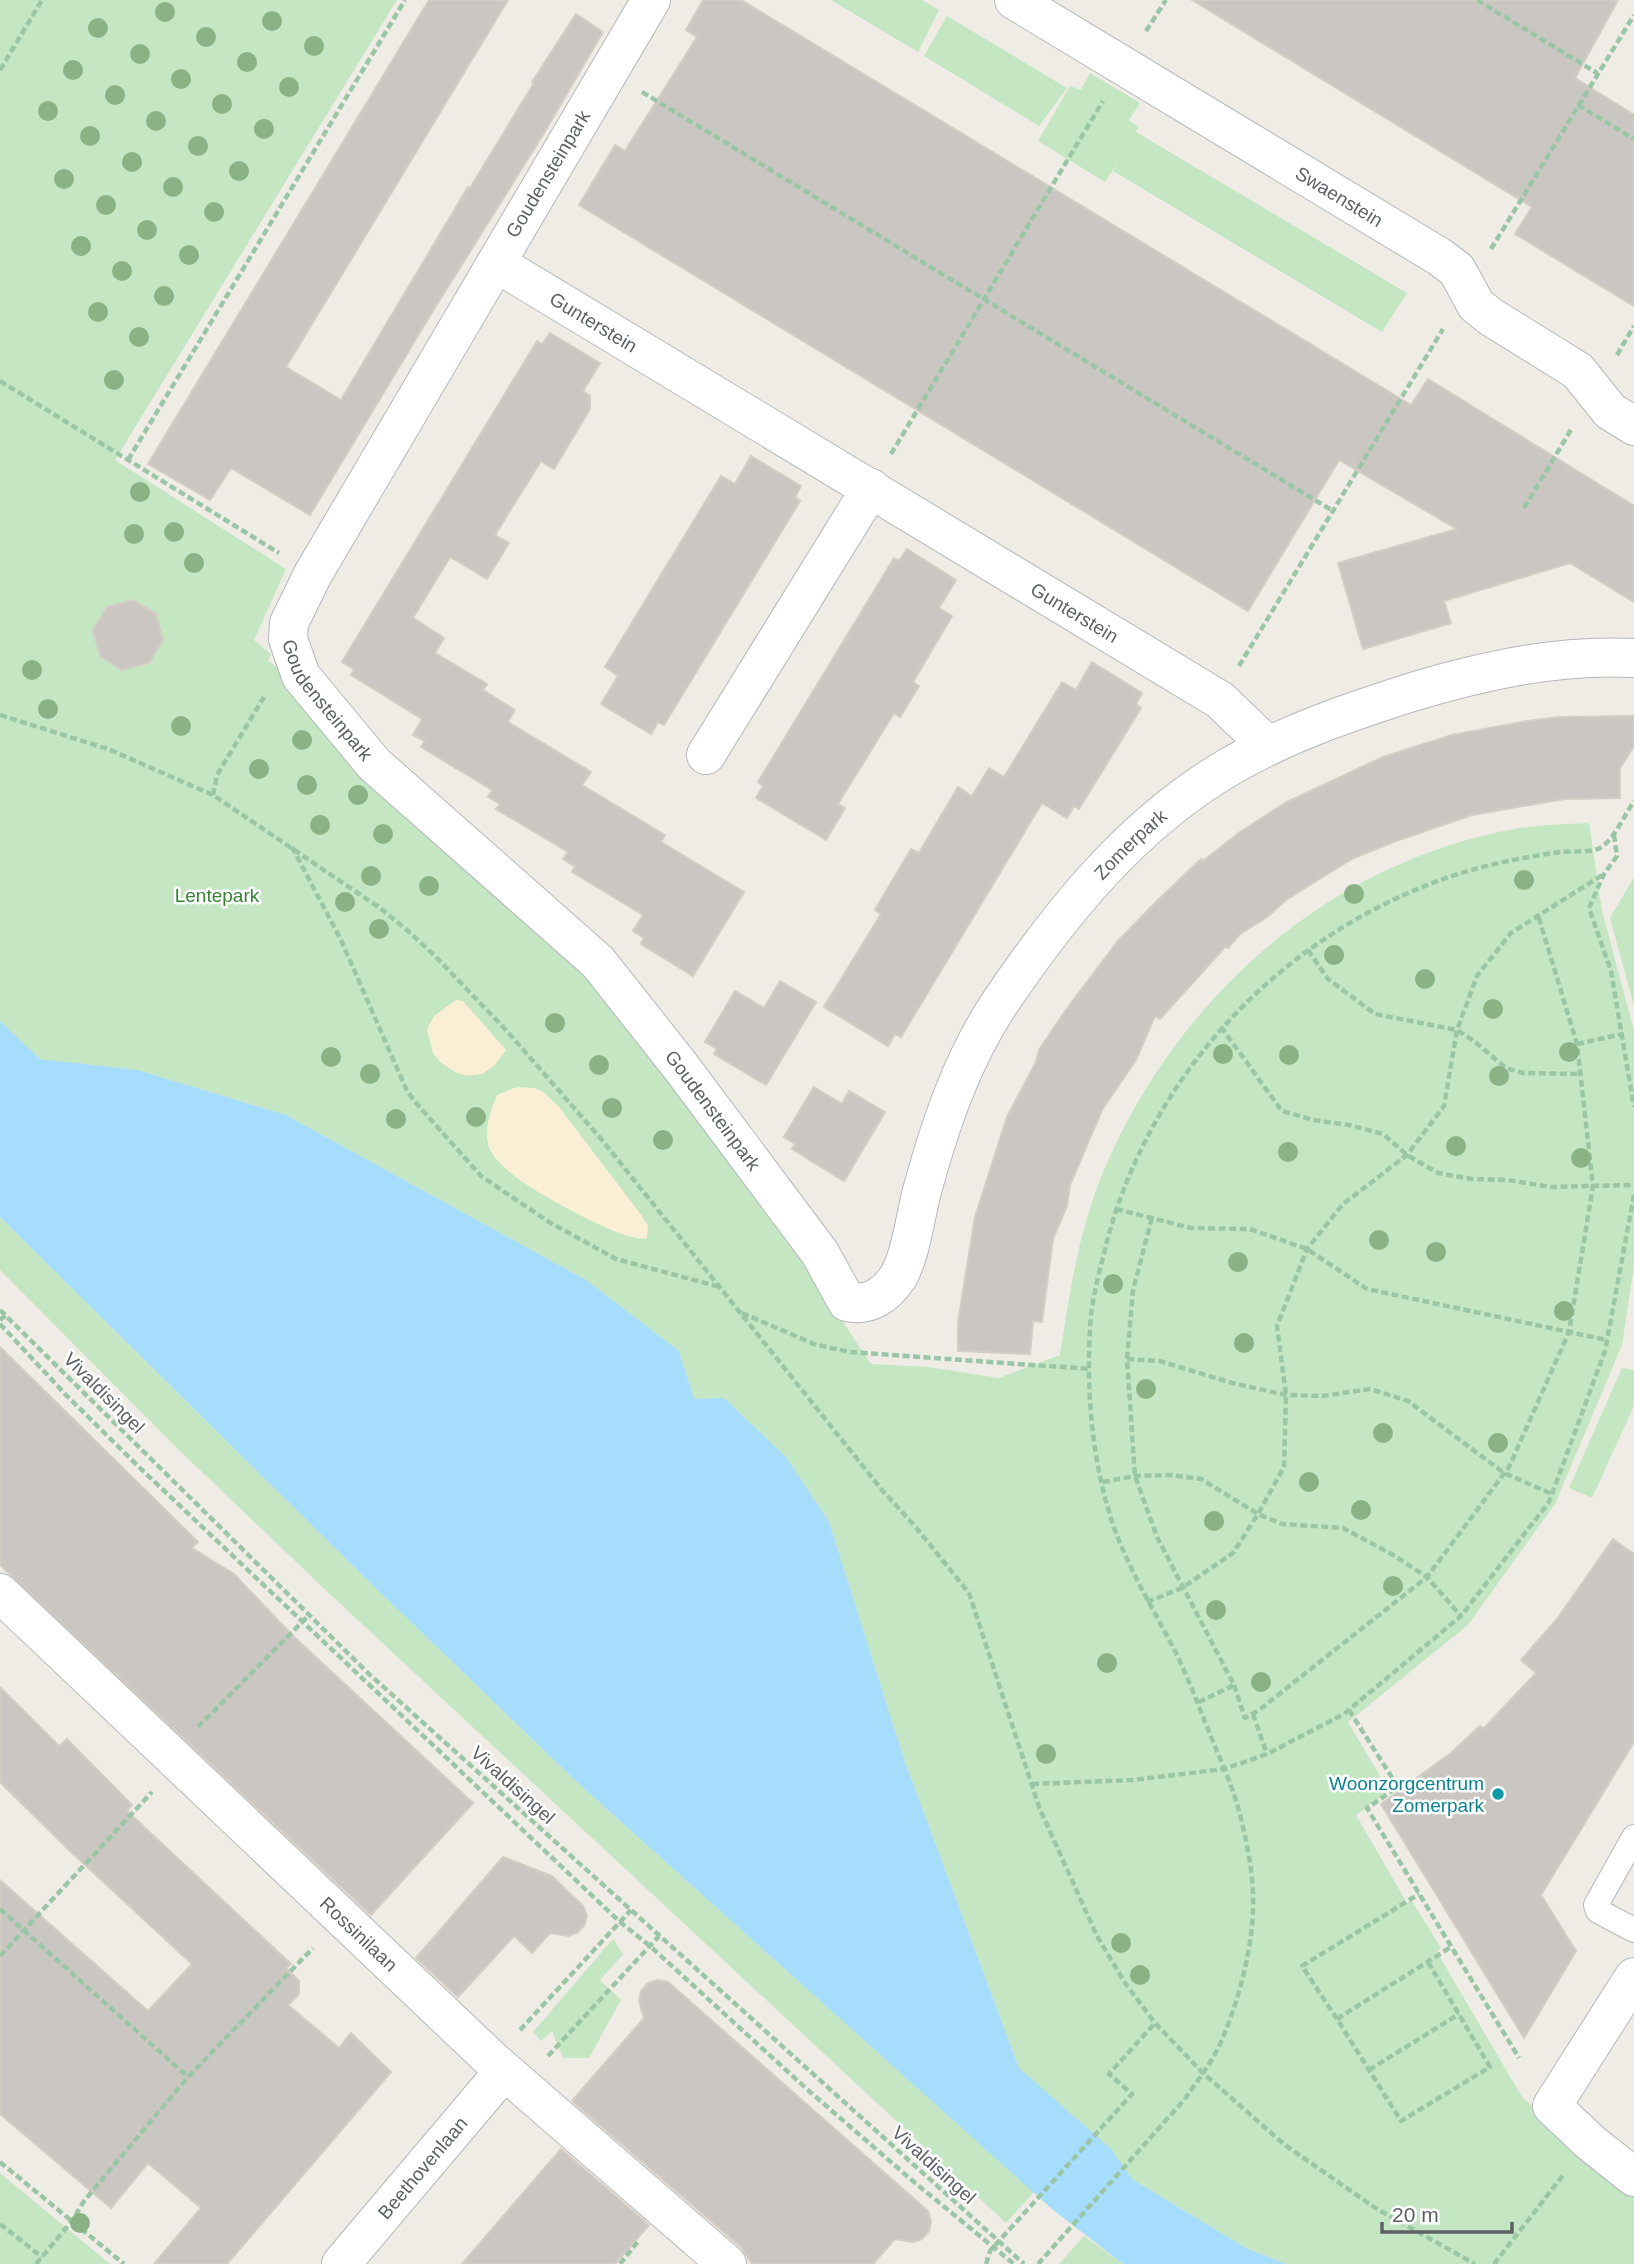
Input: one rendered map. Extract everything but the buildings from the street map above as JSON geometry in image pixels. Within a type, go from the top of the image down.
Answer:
[{"type":"street","name":"Goudensteinpark","points":[[651,0],[313,574],[289,622],[288,639],[302,676],[374,764],[598,962],[681,1066],[820,1253],[847,1302],[857,1304]]},
{"type":"street","name":"Swaenstein","points":[[1014,0],[1440,257],[1457,270],[1476,305],[1578,371],[1610,411],[1634,426]]},
{"type":"street","name":"Gunterstein","points":[[496,263],[1220,699],[1268,746]]},
{"type":"street","points":[[706,755],[871,488]]},
{"type":"street","name":"Zomerpark","points":[[857,1304],[881,1296],[899,1275],[934,1149],[953,1094],[975,1043],[1034,953],[1068,908],[1140,834],[1185,795],[1228,767],[1268,746],[1370,706],[1479,674],[1563,660],[1634,658]]},
{"type":"street","name":"Rossinilaan","points":[[0,1593],[506,2072],[727,2264]]},
{"type":"street","points":[[1634,1977],[1552,2106],[1590,2142],[1634,2177]]},
{"type":"street","name":"Beethovenlaan","points":[[341,2264],[506,2072]]},
{"type":"lane","points":[[1634,1837],[1596,1905],[1598,1911],[1634,1930]]},
{"type":"path","points":[[0,70],[43,0]]},
{"type":"path","points":[[128,460],[405,0]]},
{"type":"path","points":[[871,488],[1166,0]]},
{"type":"path","points":[[1477,0],[1597,73]]},
{"type":"path","points":[[1220,699],[1634,15]]},
{"type":"path","points":[[608,72],[1333,511]]},
{"type":"path","points":[[1578,105],[1634,139]]},
{"type":"path","points":[[0,381],[313,574]]},
{"type":"path","points":[[1524,509],[1594,391]]},
{"type":"path","points":[[213,795],[217,775],[266,695]]},
{"type":"path","points":[[0,715],[108,749],[213,795],[380,908],[434,955],[506,1030],[602,1140],[882,1490],[969,1593],[1040,1807],[1097,1936],[1125,1983],[1155,2023],[1203,2073],[1295,2152],[1377,2209],[1475,2264]]},
{"type":"path","points":[[1040,2262],[1184,2100],[1203,2073],[1223,2039],[1244,1968],[1251,1928],[1253,1893],[1241,1818],[1224,1769],[1176,1653],[1147,1602],[1116,1532],[1090,1413],[1091,1317],[1116,1208],[1138,1155],[1169,1096],[1200,1052],[1261,987],[1308,950],[1387,902],[1443,880],[1526,858],[1600,848],[1614,834],[1634,801]]},
{"type":"path","points":[[1614,834],[1617,856],[1604,874],[1589,908],[1611,971],[1634,1107]]},
{"type":"path","points":[[291,847],[341,940],[408,1091],[416,1104],[481,1176],[549,1222],[616,1259],[721,1287]]},
{"type":"path","points":[[1147,1602],[1182,1588],[1233,1553],[1284,1467],[1286,1395],[1277,1326],[1307,1249],[1343,1204],[1407,1155],[1444,1106],[1457,1030],[1477,976],[1511,933],[1604,874]]},
{"type":"path","points":[[1152,1218],[1133,1290],[1127,1359],[1135,1476],[1157,1537],[1234,1685],[1245,1718],[1427,1577],[1509,1467],[1569,1332],[1593,1186],[1577,1044],[1538,915]]},
{"type":"path","points":[[1308,950],[1328,979],[1375,1014],[1457,1030],[1506,1068],[1522,1073],[1581,1074]]},
{"type":"path","points":[[1221,1027],[1282,1111],[1383,1133],[1407,1155],[1438,1173],[1472,1179],[1508,1180],[1551,1188],[1634,1185]]},
{"type":"path","points":[[1577,1044],[1623,1034]]},
{"type":"path","points":[[1032,1784],[1133,1780],[1224,1769],[1267,1754],[1349,1710],[1461,1616],[1549,1502],[1605,1351],[1634,1195]]},
{"type":"path","points":[[1116,1208],[1191,1228],[1250,1229],[1307,1249],[1367,1289],[1607,1340]]},
{"type":"path","name":"Vivaldisingel","points":[[0,1310],[368,1673],[997,2245],[1024,2264]]},
{"type":"path","points":[[741,1313],[814,1344],[849,1352],[1090,1369]]},
{"type":"path","points":[[6,1315],[0,1322],[67,1396],[620,1922],[650,1946],[808,2091],[914,2182],[997,2245],[1014,2264]]},
{"type":"path","points":[[1127,1359],[1160,1361],[1232,1383],[1286,1395],[1323,1396],[1370,1389],[1408,1401],[1504,1473],[1552,1494]]},
{"type":"path","points":[[1103,1482],[1135,1476],[1171,1475],[1201,1479],[1258,1514],[1282,1524],[1343,1528],[1427,1577],[1461,1616]]},
{"type":"path","points":[[0,1956],[154,1789],[174,1758],[309,1615]]},
{"type":"path","points":[[1197,1703],[1234,1685]]},
{"type":"path","points":[[1349,1710],[1398,1787],[1367,1808],[1519,2058]]},
{"type":"path","points":[[1253,1714],[1267,1754]]},
{"type":"path","points":[[1419,1894],[1302,1966],[1401,2121],[1490,2067],[1427,1962]]},
{"type":"path","points":[[0,1909],[188,2077]]},
{"type":"path","points":[[506,2072],[631,1910]]},
{"type":"path","points":[[36,2264],[72,2221],[84,2201],[188,2077],[318,1943],[336,1912]]},
{"type":"path","points":[[506,2072],[659,1936]]},
{"type":"path","points":[[1337,2019],[1451,1947]]},
{"type":"path","points":[[1369,2070],[1459,2014]]},
{"type":"path","points":[[986,2264],[990,2252],[1132,2094],[1109,2074],[1155,2023]]},
{"type":"path","points":[[0,2162],[124,2264]]},
{"type":"path","points":[[1494,2264],[1568,2169]]},
{"type":"path","points":[[0,2224],[42,2257]]},
{"type":"green space","name":"Lentepark","points":[[0,0],[397,0],[115,460],[286,569],[254,640],[271,654],[268,661],[279,668],[557,952],[625,1008],[742,1171],[871,1364],[928,1367],[999,1378],[1060,1355],[1080,1244],[1100,1180],[1130,1115],[1168,1055],[1212,1000],[1263,951],[1319,908],[1380,873],[1446,847],[1515,829],[1589,823],[1602,911],[1634,1030],[1634,1267],[1622,1345],[1555,1504],[1468,1625],[1348,1722],[1389,1791],[1356,1815],[1407,1903],[1412,1901],[1441,1948],[1437,1952],[1522,2097],[1634,2191],[1634,2264],[1286,2264],[1246,2248],[1132,2179],[1019,2068],[905,1762],[829,1522],[786,1457],[724,1398],[694,1399],[679,1351],[586,1280],[286,1115],[138,1070],[40,1059],[0,1021]]},
{"type":"green space","points":[[831,0],[922,0],[939,10],[918,52]]},
{"type":"green space","points":[[947,16],[1067,88],[1039,126],[924,56]]},
{"type":"green space","points":[[1090,73],[1140,103],[1129,120],[1138,127],[1136,132],[1407,293],[1382,332],[1113,171],[1119,160],[1105,182],[1038,141],[1070,86],[1081,90]]},
{"type":"green space","points":[[1634,877],[1634,1006],[1610,918]]},
{"type":"green space","points":[[0,1217],[361,1574],[580,1785],[1034,2192],[1006,2223],[333,1597],[181,1452],[0,1270]]},
{"type":"green space","points":[[1622,1368],[1634,1370],[1634,1406],[1592,1498],[1569,1488]]},
{"type":"green space","points":[[613,1939],[623,1954],[600,1980],[621,2000],[589,2058],[563,2058],[552,2031],[541,2041],[533,2032]]},
{"type":"green space","points":[[0,2173],[110,2264],[0,2264]]},
{"type":"green space","points":[[1084,2236],[1123,2264],[1059,2264]]},
{"type":"sand","points":[[456,1000],[463,1001],[506,1050],[494,1066],[482,1074],[467,1076],[455,1072],[440,1062],[433,1053],[427,1030],[434,1016]]},
{"type":"sand","points":[[517,1087],[542,1091],[559,1107],[642,1216],[648,1226],[647,1238],[620,1233],[579,1215],[523,1182],[496,1159],[487,1140],[490,1114],[497,1095]]},
{"type":"water","points":[[0,1021],[40,1059],[138,1070],[286,1115],[586,1280],[679,1351],[694,1399],[724,1398],[786,1457],[829,1522],[905,1762],[1019,2068],[1111,2149],[1132,2179],[1246,2248],[1286,2264],[1123,2264],[1052,2209],[580,1785],[361,1574],[0,1217]]},
{"type":"place","name":"Woonzorgcentrum Zomerpark","points":[[1498,1794]]}]
